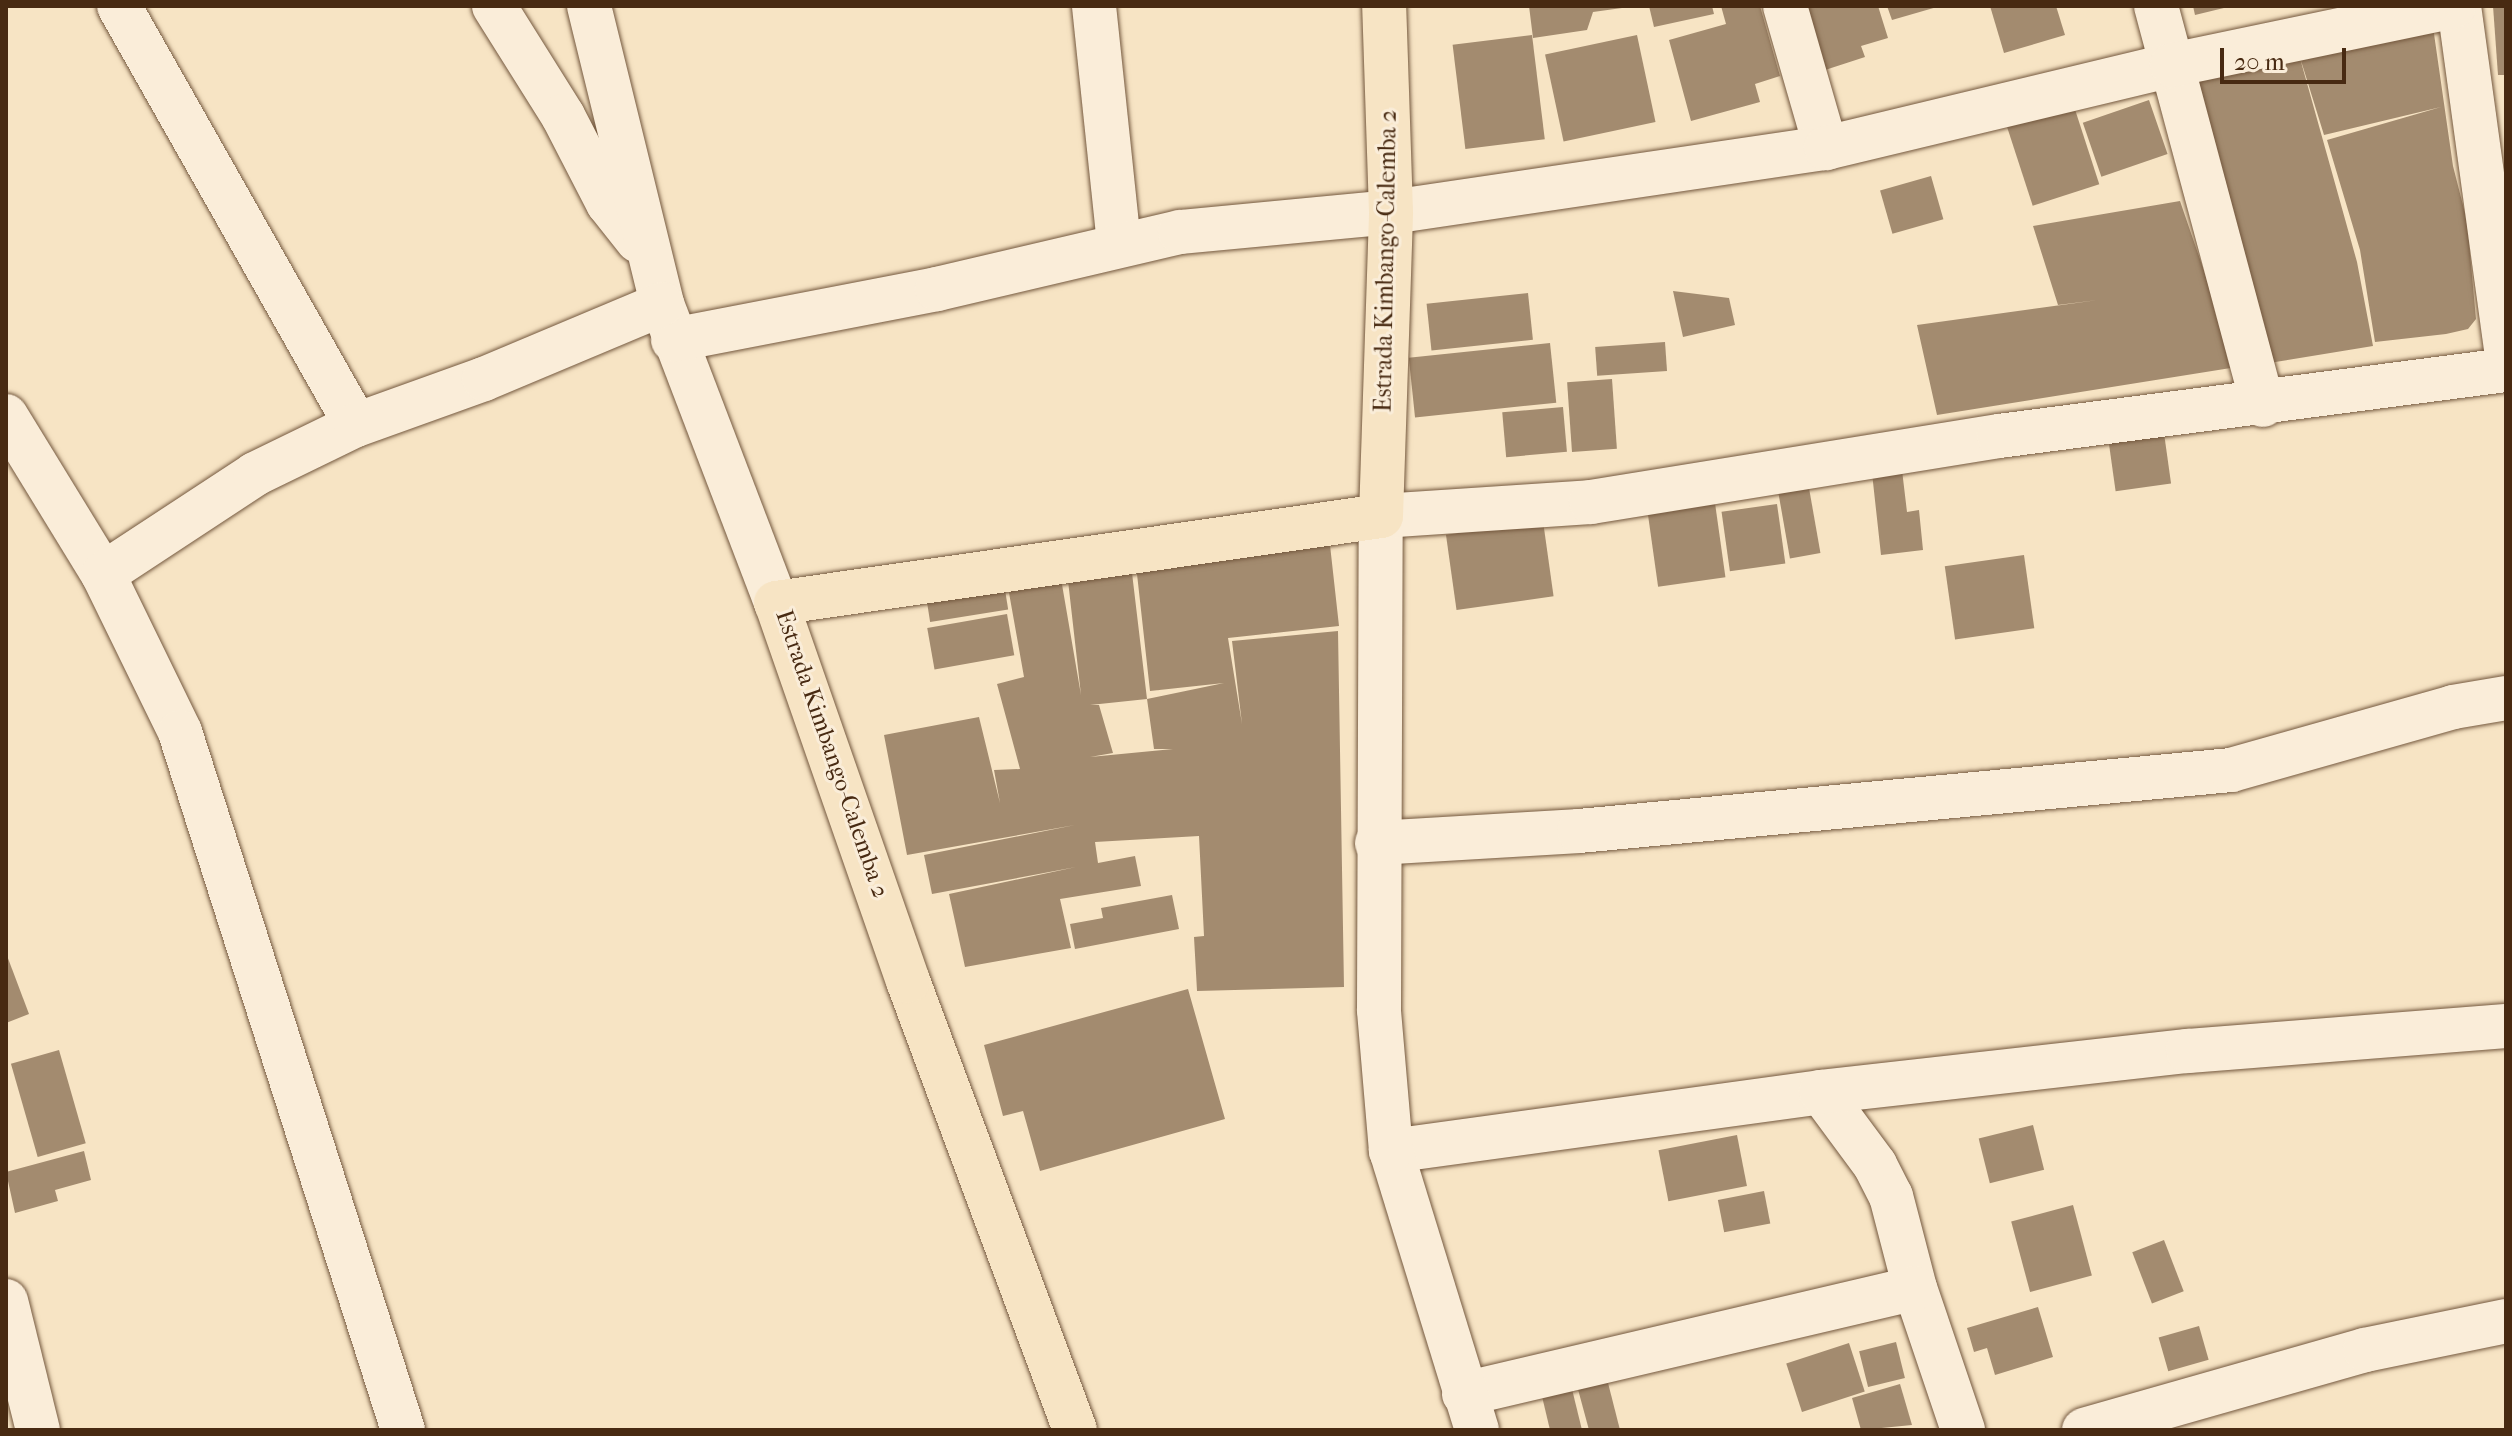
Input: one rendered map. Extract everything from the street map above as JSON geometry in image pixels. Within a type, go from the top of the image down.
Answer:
[{"type":"main road","name":"Estrada Kimbango-Calemba 2","points":[[1075,1430],[908,981],[776,603],[1179,541],[1381,516],[1391,212],[1384,6]]},
{"type":"street","points":[[119,6],[356,425]]},
{"type":"street","points":[[589,6],[668,322],[776,603]]},
{"type":"street","points":[[1094,6],[1119,245]]},
{"type":"street","points":[[1785,6],[1826,148]]},
{"type":"street","points":[[2156,6],[2263,405]]},
{"type":"street","points":[[103,574],[255,474],[356,425],[484,379],[668,322],[937,289],[1180,232],[1391,212],[1826,148],[2172,65],[2456,6],[2506,350]]},
{"type":"street","points":[[510,10],[608,203],[650,255]]},
{"type":"street","points":[[1381,516],[1591,502],[1999,436],[2263,405],[2506,370]]},
{"type":"street","points":[[6,416],[103,574],[180,732],[403,1430]]},
{"type":"street","name":"Estrada Kimbango-Calemba 2","points":[[1381,516],[1377,843],[1379,1010],[1391,1151],[1470,1412]]},
{"type":"street","points":[[1377,843],[1579,831],[2231,770],[2453,707],[2506,698]]},
{"type":"street","points":[[1391,1151],[1821,1092],[2188,1051],[2506,1026]]},
{"type":"street","points":[[1821,1092],[1875,1165],[1891,1196],[1915,1288],[1963,1430]]},
{"type":"street","points":[[1470,1412],[1915,1288]]},
{"type":"street","points":[[6,1301],[38,1430]]},
{"type":"street","points":[[2084,1430],[2365,1350],[2506,1321]]},
{"type":"building","points":[[1529,6],[1622,8],[1593,12],[1587,30],[1533,38]]},
{"type":"building","points":[[1649,6],[1712,6],[1714,14],[1654,27]]},
{"type":"building","points":[[1721,6],[1760,6],[1780,76],[1755,84],[1760,102],[1691,121],[1669,40],[1726,24]]},
{"type":"building","points":[[1801,6],[1878,6],[1888,38],[1861,46],[1865,57],[1822,71]]},
{"type":"building","points":[[1887,6],[1937,6],[1937,7],[1892,20]]},
{"type":"building","points":[[1990,6],[2056,6],[2065,35],[2004,53]]},
{"type":"building","points":[[2193,6],[2228,6],[2228,7],[2195,15]]},
{"type":"building","points":[[2430,6],[2453,166],[2467,221],[2476,319],[2468,329],[2375,342],[2360,250],[2327,140],[2441,107],[2324,135],[2298,51],[2357,262],[2373,346],[2269,363],[2186,61]]},
{"type":"building","points":[[2493,6],[2506,6],[2506,75],[2498,75]]},
{"type":"building","points":[[1532,35],[1545,139],[1465,149],[1453,45]]},
{"type":"building","points":[[1637,35],[1656,122],[1564,142],[1545,55]]},
{"type":"building","points":[[2069,91],[2099,184],[2033,206],[2002,113]]},
{"type":"building","points":[[2149,100],[2168,154],[2101,177],[2083,123]]},
{"type":"building","points":[[1931,176],[1943,219],[1892,234],[1880,191]]},
{"type":"building","points":[[2180,201],[2237,367],[1937,415],[1917,325],[2098,300],[2058,305],[2033,226]]},
{"type":"building","points":[[1673,291],[1729,298],[1735,325],[1683,337]]},
{"type":"building","points":[[1528,293],[1533,340],[1431,350],[1427,304]]},
{"type":"building","points":[[1665,342],[1667,371],[1597,376],[1595,347]]},
{"type":"building","points":[[1550,343],[1556,403],[1415,418],[1409,358]]},
{"type":"building","points":[[1612,379],[1617,449],[1572,452],[1567,382]]},
{"type":"building","points":[[1563,407],[1567,452],[1506,457],[1502,412]]},
{"type":"building","points":[[2163,426],[2171,483],[2116,491],[2108,434]]},
{"type":"building","points":[[1902,470],[1907,512],[1919,510],[1923,550],[1881,555],[1872,473]]},
{"type":"building","points":[[1809,488],[1820,553],[1790,558],[1778,493]]},
{"type":"building","points":[[1715,503],[1725,577],[1658,587],[1648,512]]},
{"type":"building","points":[[1777,504],[1785,563],[1730,571],[1722,512]]},
{"type":"building","points":[[1543,521],[1554,596],[1457,610],[1446,535]]},
{"type":"building","points":[[1330,545],[1339,626],[1228,638],[1242,724],[1232,641],[1338,631],[1344,987],[1197,991],[1194,937],[1204,936],[1199,836],[1095,842],[1098,863],[1135,856],[1141,886],[1060,899],[1071,948],[965,967],[949,894],[1076,867],[932,894],[924,855],[1075,825],[907,855],[884,735],[979,717],[1000,803],[994,770],[1020,769],[997,684],[1024,677],[1006,576],[1059,567],[1081,695],[1066,563],[1130,556],[1147,699],[1224,683],[1150,691],[1136,565]],"holes":[[[1147,699],[1154,749],[1173,749],[1090,757],[1113,753],[1099,705],[1090,705]]]},
{"type":"building","points":[[2024,555],[2034,628],[1955,639],[1945,566]]},
{"type":"building","points":[[1003,577],[1008,610],[930,622],[925,589]]},
{"type":"building","points":[[1007,614],[1014,655],[935,669],[927,628]]},
{"type":"building","points":[[1172,895],[1179,929],[1075,949],[1070,924],[1103,918],[1101,908]]},
{"type":"building","points":[[6,953],[29,1014],[6,1023]]},
{"type":"building","points":[[1188,989],[1225,1119],[1040,1171],[1023,1111],[1003,1116],[984,1045]]},
{"type":"building","points":[[59,1050],[86,1143],[38,1157],[11,1064]]},
{"type":"building","points":[[2033,1125],[2044,1170],[1990,1183],[1979,1139]]},
{"type":"building","points":[[1737,1135],[1747,1186],[1668,1201],[1658,1150]]},
{"type":"building","points":[[84,1151],[91,1180],[55,1190],[58,1201],[15,1213],[6,1172]]},
{"type":"building","points":[[1764,1191],[1770,1223],[1724,1232],[1718,1200]]},
{"type":"building","points":[[2073,1205],[2092,1276],[2030,1292],[2011,1222]]},
{"type":"building","points":[[2164,1240],[2184,1291],[2152,1304],[2132,1252]]},
{"type":"building","points":[[2038,1307],[2053,1357],[1995,1375],[1987,1348],[1974,1352],[1967,1328]]},
{"type":"building","points":[[2199,1326],[2209,1360],[2168,1371],[2159,1338]]},
{"type":"building","points":[[1896,1342],[1905,1378],[1868,1387],[1859,1351]]},
{"type":"building","points":[[1849,1343],[1865,1392],[1802,1412],[1786,1363]]},
{"type":"building","points":[[1606,1375],[1620,1430],[1589,1430],[1576,1382]]},
{"type":"building","points":[[1570,1381],[1582,1430],[1550,1430],[1540,1388]]},
{"type":"building","points":[[1900,1384],[1912,1425],[1861,1430],[1852,1398]]}]
